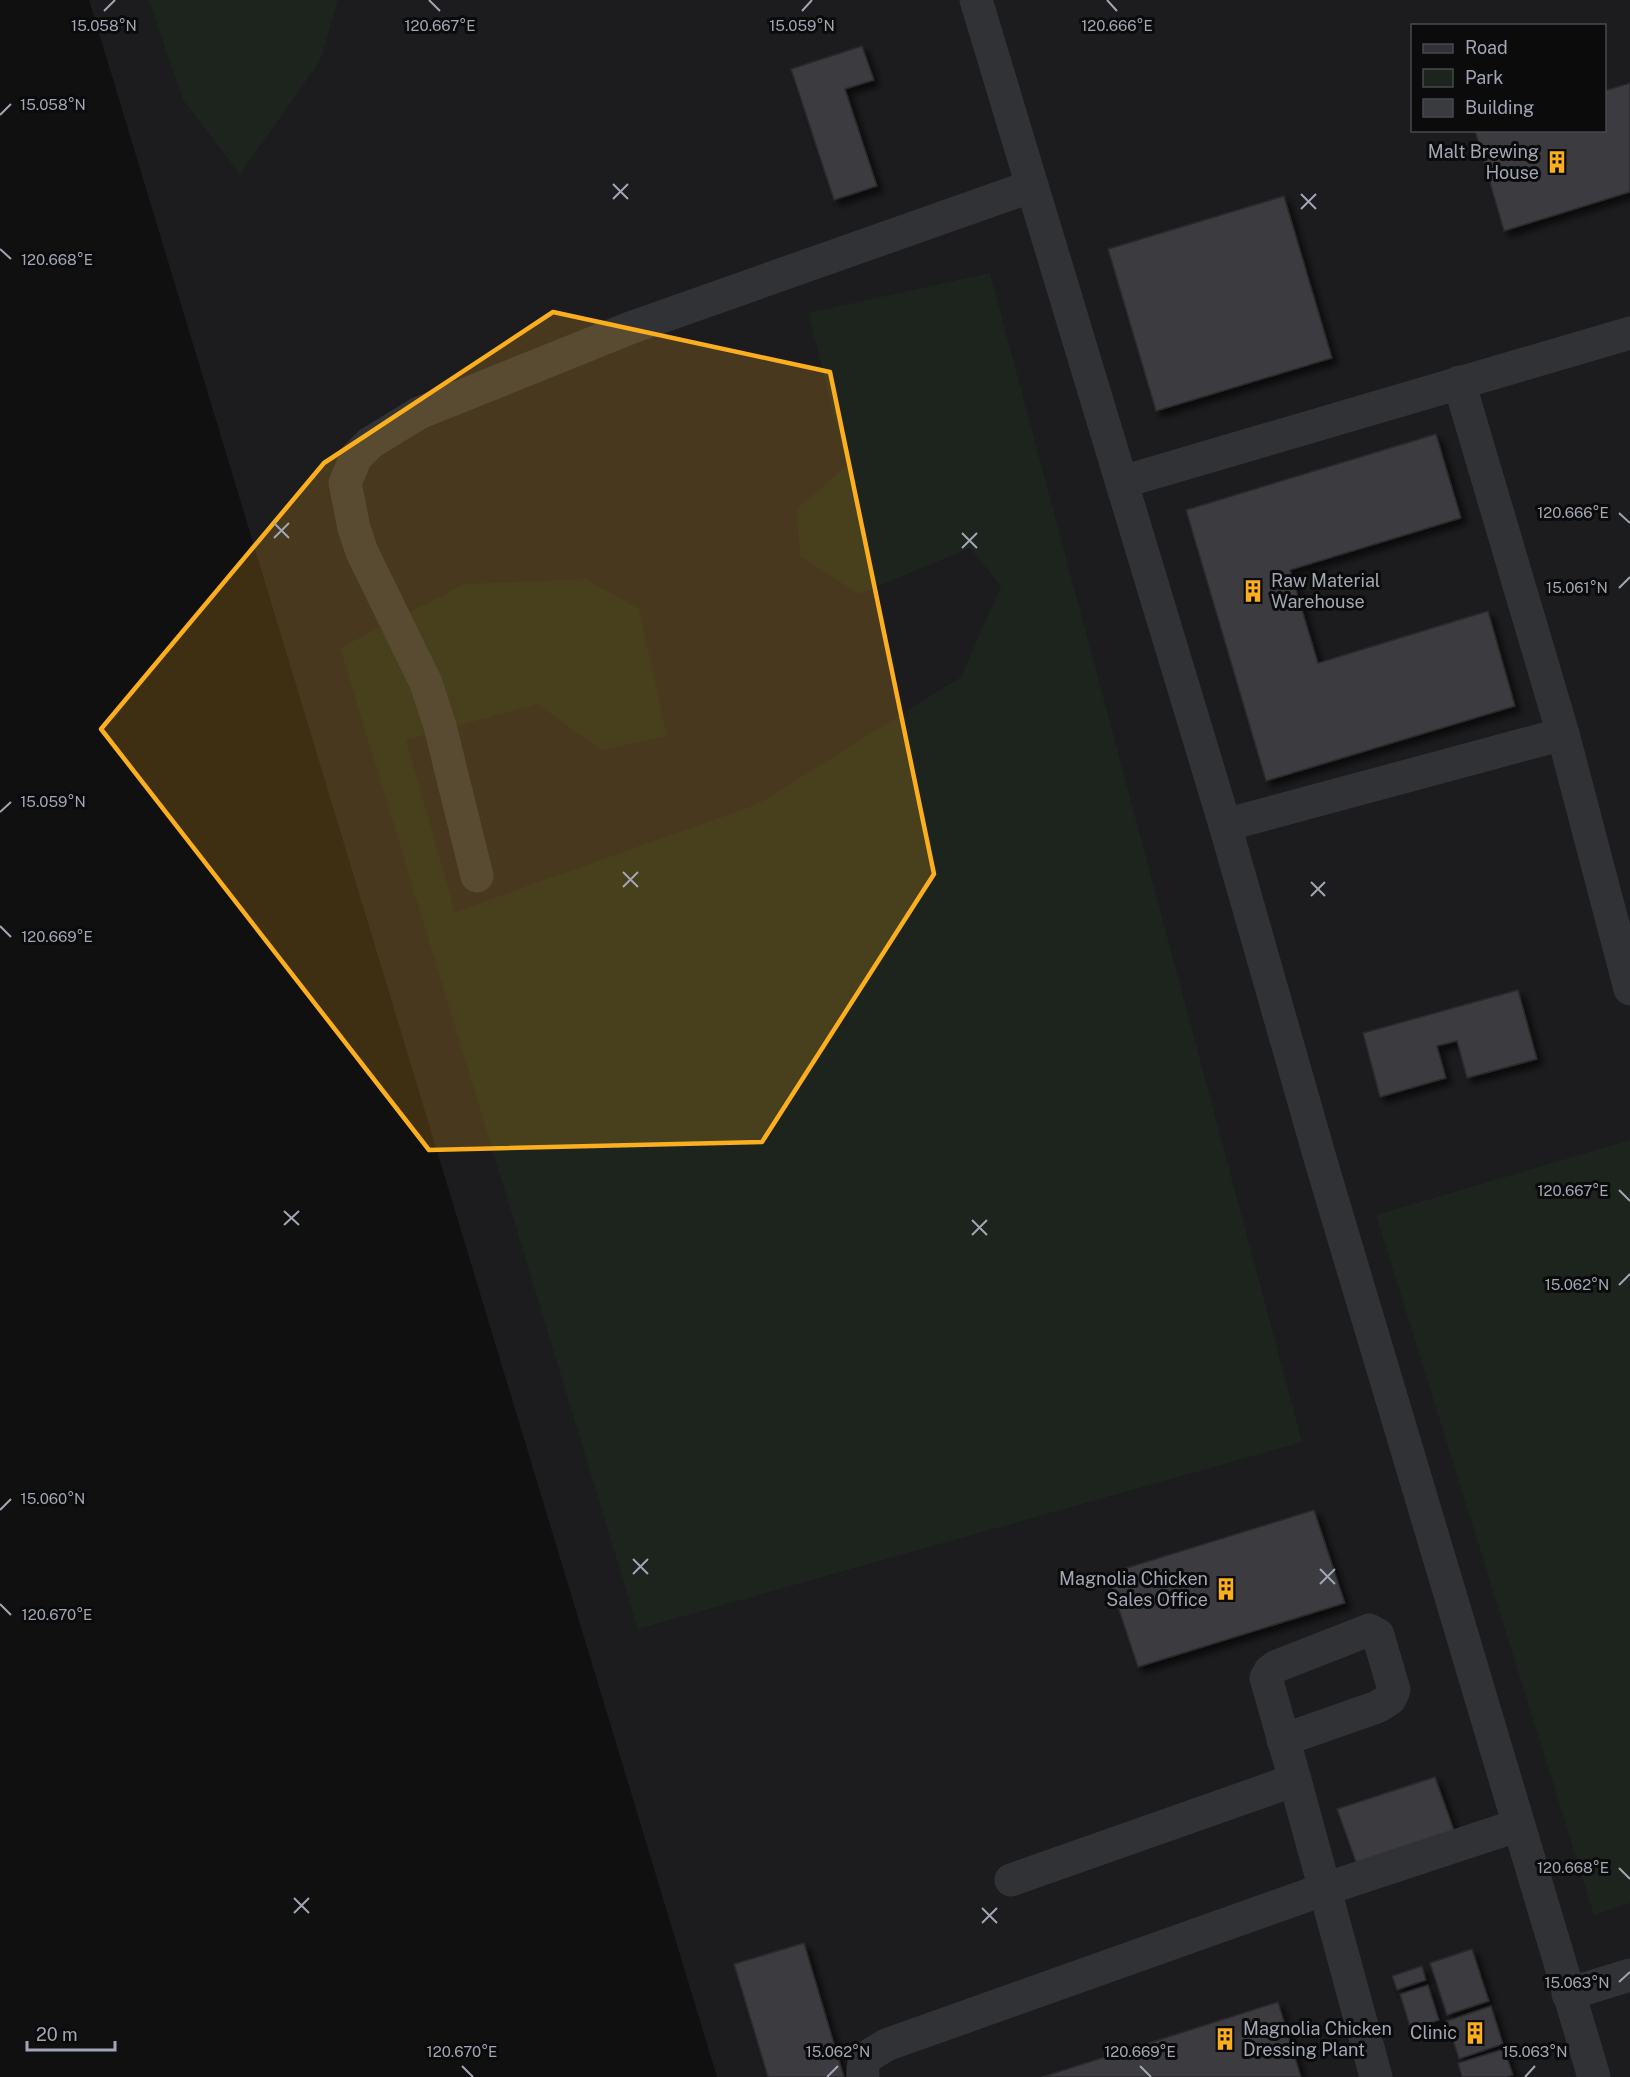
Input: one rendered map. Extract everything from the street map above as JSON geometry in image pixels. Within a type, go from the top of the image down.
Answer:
[{"type":"lane","points":[[976,0],[1225,825],[1322,1165],[1594,2077]]},
{"type":"lane","points":[[477,876],[440,726],[426,683],[362,552],[354,528],[345,483],[356,457],[370,443],[419,412],[630,328],[1032,186]]},
{"type":"lane","points":[[1122,482],[1630,333]]},
{"type":"lane","points":[[1459,382],[1563,734],[1630,989]]},
{"type":"lane","points":[[1225,825],[1563,734]]},
{"type":"lane","points":[[1283,1740],[1376,2077]]},
{"type":"lane","points":[[1011,1880],[1295,1780]]},
{"type":"lane","points":[[862,2077],[862,2066],[867,2057],[886,2045],[1325,1889],[1519,1825]]},
{"type":"lane","points":[[1568,1994],[1630,1975]]},
{"type":"highlighted area","points":[[553,312],[830,372],[934,874],[762,1142],[429,1150],[101,729],[324,463]]},
{"type":"shaded area","points":[[89,0],[1630,0],[1630,2077],[717,2077]]},
{"type":"green space","points":[[149,0],[338,0],[320,61],[240,174],[183,100]]},
{"type":"green space","points":[[990,273],[1302,1442],[638,1629],[340,648],[465,584],[586,579],[639,609],[667,736],[602,750],[537,704],[406,740],[455,912],[758,804],[961,677],[1001,586],[970,548],[859,594],[800,556],[797,509],[847,465],[808,313]]},
{"type":"green space","points":[[1630,1140],[1630,1903],[1594,1915],[1376,1215]]},
{"type":"building","points":[[862,46],[874,80],[845,89],[877,186],[834,200],[791,69]]},
{"type":"building","name":"Malt Brewing House","points":[[1630,83],[1630,192],[1504,231],[1475,132],[1606,132],[1606,90]]},
{"type":"building","points":[[1284,196],[1332,358],[1156,411],[1108,249]]},
{"type":"building","name":"Raw Material Warehouse","points":[[1436,434],[1461,518],[1290,570],[1318,663],[1488,611],[1515,706],[1266,781],[1186,510]]},
{"type":"building","points":[[1518,990],[1537,1059],[1467,1078],[1457,1041],[1437,1046],[1446,1078],[1380,1097],[1363,1033]]},
{"type":"building","name":"Magnolia Chicken Sales Office","points":[[1314,1510],[1345,1603],[1138,1667],[1107,1574]]},
{"type":"building","points":[[1435,1777],[1455,1833],[1357,1865],[1337,1809]]},
{"type":"building","points":[[804,1943],[844,2077],[768,2077],[734,1964]]},
{"type":"building","points":[[1472,1949],[1489,2001],[1447,2015],[1430,1963]]},
{"type":"building","points":[[1422,1966],[1426,1980],[1397,1990],[1392,1976]]},
{"type":"building","points":[[1428,1985],[1439,2020],[1411,2030],[1400,1994]]},
{"type":"building","name":"Magnolia Chicken Dressing Plant","points":[[1278,2002],[1301,2077],[1042,2077]]},
{"type":"building","name":"Clinic","points":[[1491,2006],[1503,2044],[1459,2059],[1447,2021]]},
{"type":"building","points":[[1504,2049],[1513,2075],[1462,2077],[1458,2063]]},
{"type":"place","name":"Malt Brewing House","points":[[1557,162]]},
{"type":"place","name":"Raw Material Warehouse","points":[[1253,591]]},
{"type":"place","name":"Magnolia Chicken Sales Office","points":[[1226,1589]]},
{"type":"place","name":"Clinic","points":[[1475,2033]]},
{"type":"place","name":"Magnolia Chicken Dressing Plant","points":[[1225,2039]]}]
